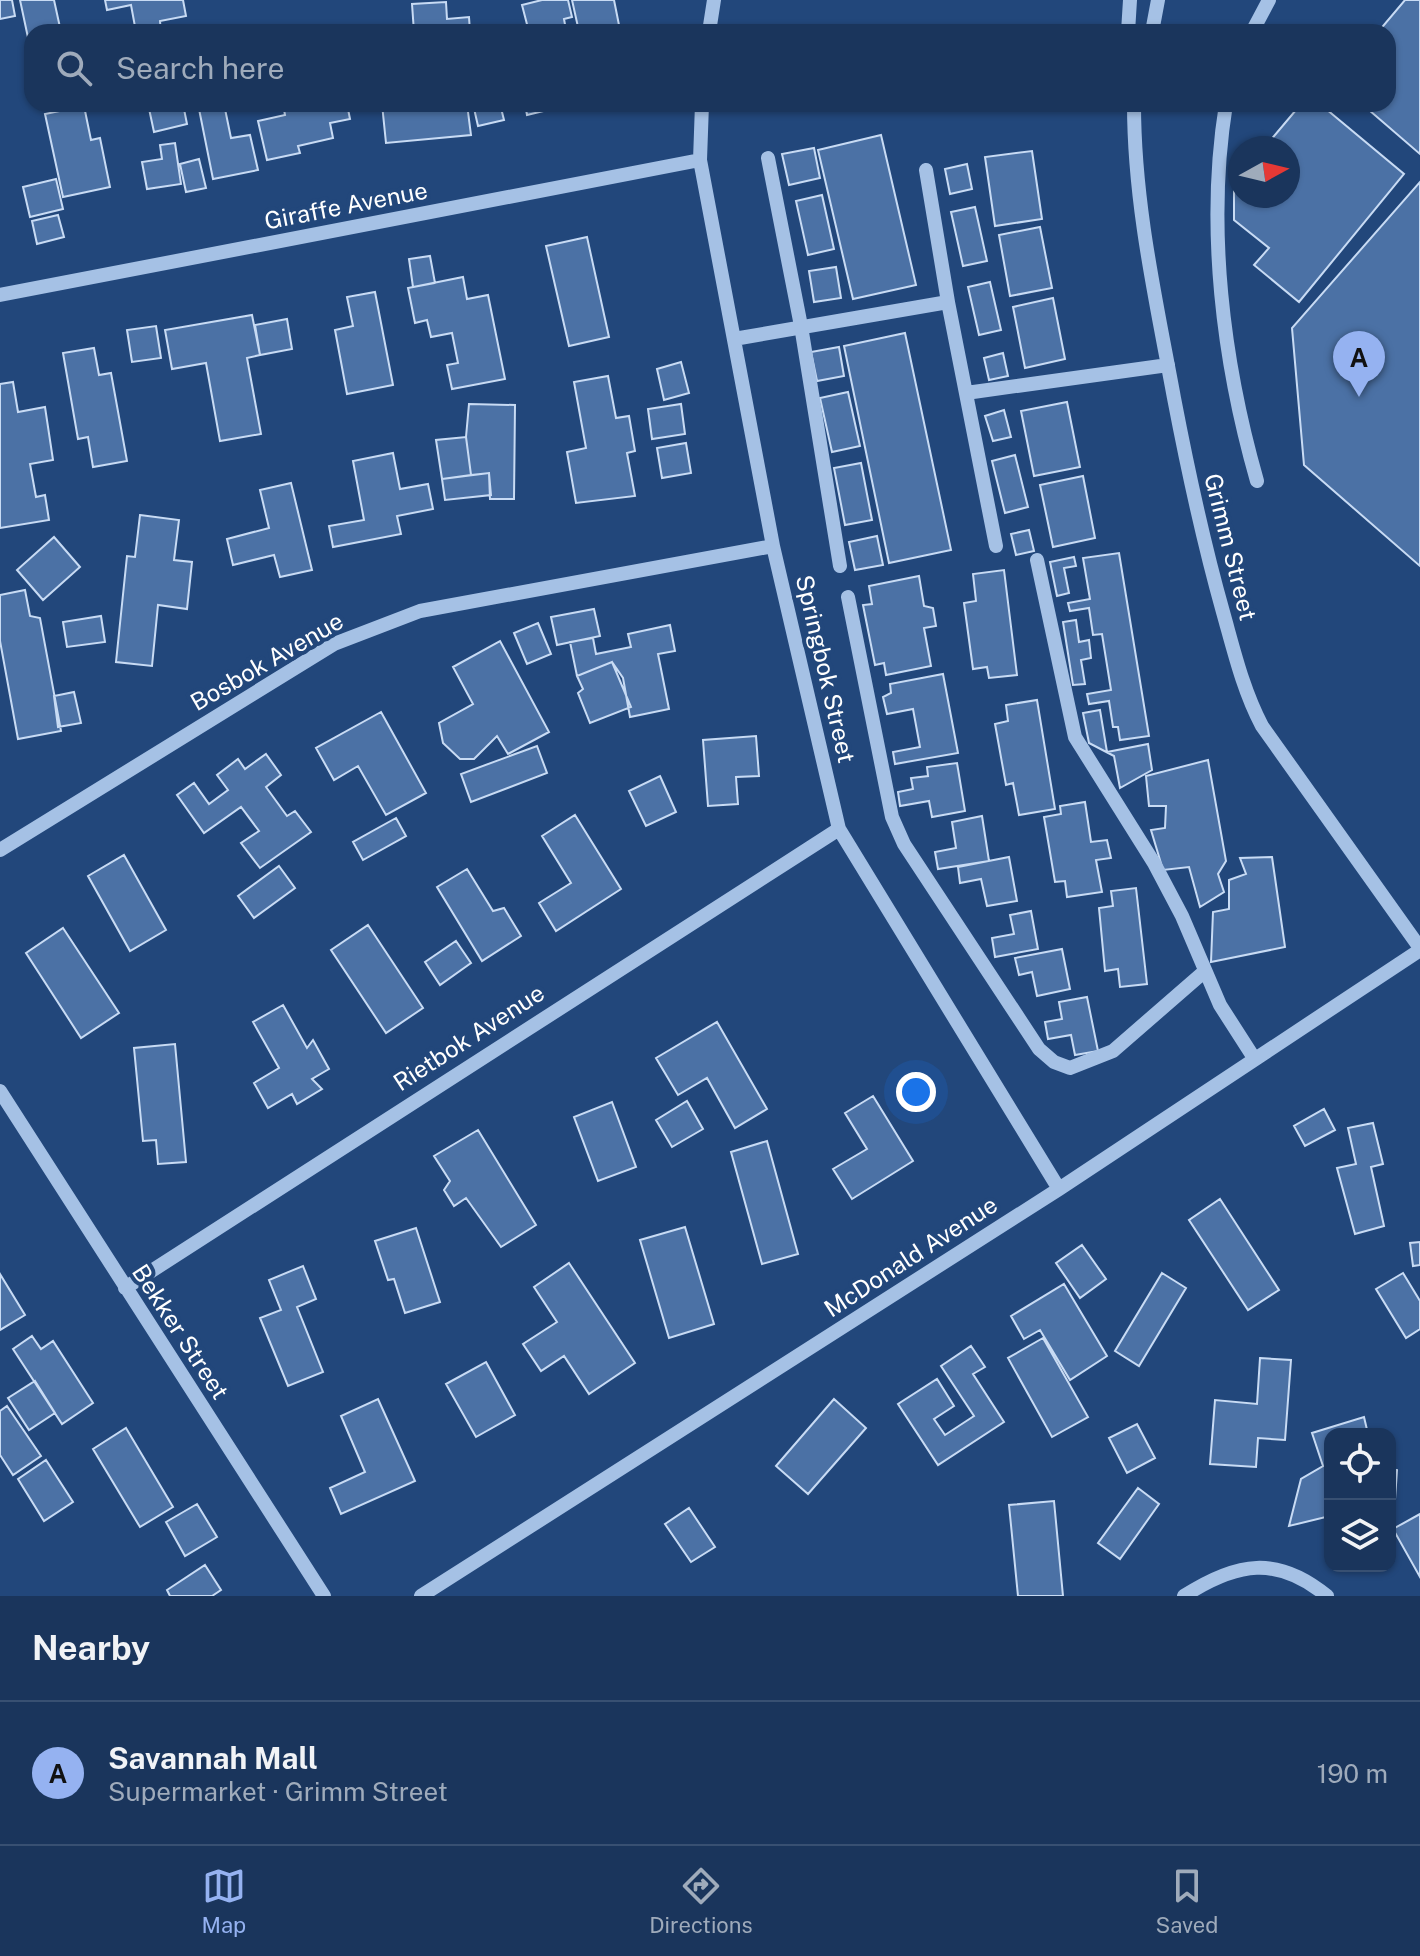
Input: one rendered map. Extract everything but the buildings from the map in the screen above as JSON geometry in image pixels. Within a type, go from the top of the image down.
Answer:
[{"type":"street","points":[[710,24],[714,0]]},
{"type":"street","points":[[1128,24],[1130,0]]},
{"type":"street","points":[[1154,24],[1158,0]]},
{"type":"street","points":[[1256,24],[1269,0]]},
{"type":"street","name":"Springbok Street","points":[[702,112],[700,160],[773,546],[839,829],[1059,1189]]},
{"type":"street","name":"Grimm Street","points":[[1134,112],[1133,155],[1141,220],[1168,365],[1204,550],[1248,700],[1270,738],[1420,949]]},
{"type":"street","points":[[1225,112],[1219,146],[1217,227],[1233,377],[1257,481]]},
{"type":"street","points":[[768,158],[801,326],[840,566]]},
{"type":"street","name":"Giraffe Avenue","points":[[0,295],[700,160]]},
{"type":"street","points":[[926,170],[948,302],[996,546]]},
{"type":"street","points":[[734,339],[948,302]]},
{"type":"street","points":[[966,393],[1168,365]]},
{"type":"street","name":"Bosbok Avenue","points":[[0,850],[334,644],[380,625],[420,611],[773,546]]},
{"type":"street","points":[[1037,560],[1075,737],[1154,863],[1220,1005],[1254,1058]]},
{"type":"street","points":[[848,597],[892,817],[904,844],[1039,1049],[1054,1062],[1070,1068],[1113,1051],[1205,971]]},
{"type":"street","name":"Rietbok Avenue","points":[[125,1288],[839,829]]},
{"type":"street","name":"McDonald Avenue","points":[[421,1596],[1059,1189],[1420,949]]},
{"type":"street","name":"Bekker Street","points":[[0,1091],[324,1596]]},
{"type":"street","points":[[1184,1596],[1249,1567],[1277,1567],[1305,1577],[1327,1596]]},
{"type":"place","name":"Savannah Mall","points":[[1359,397]]}]
